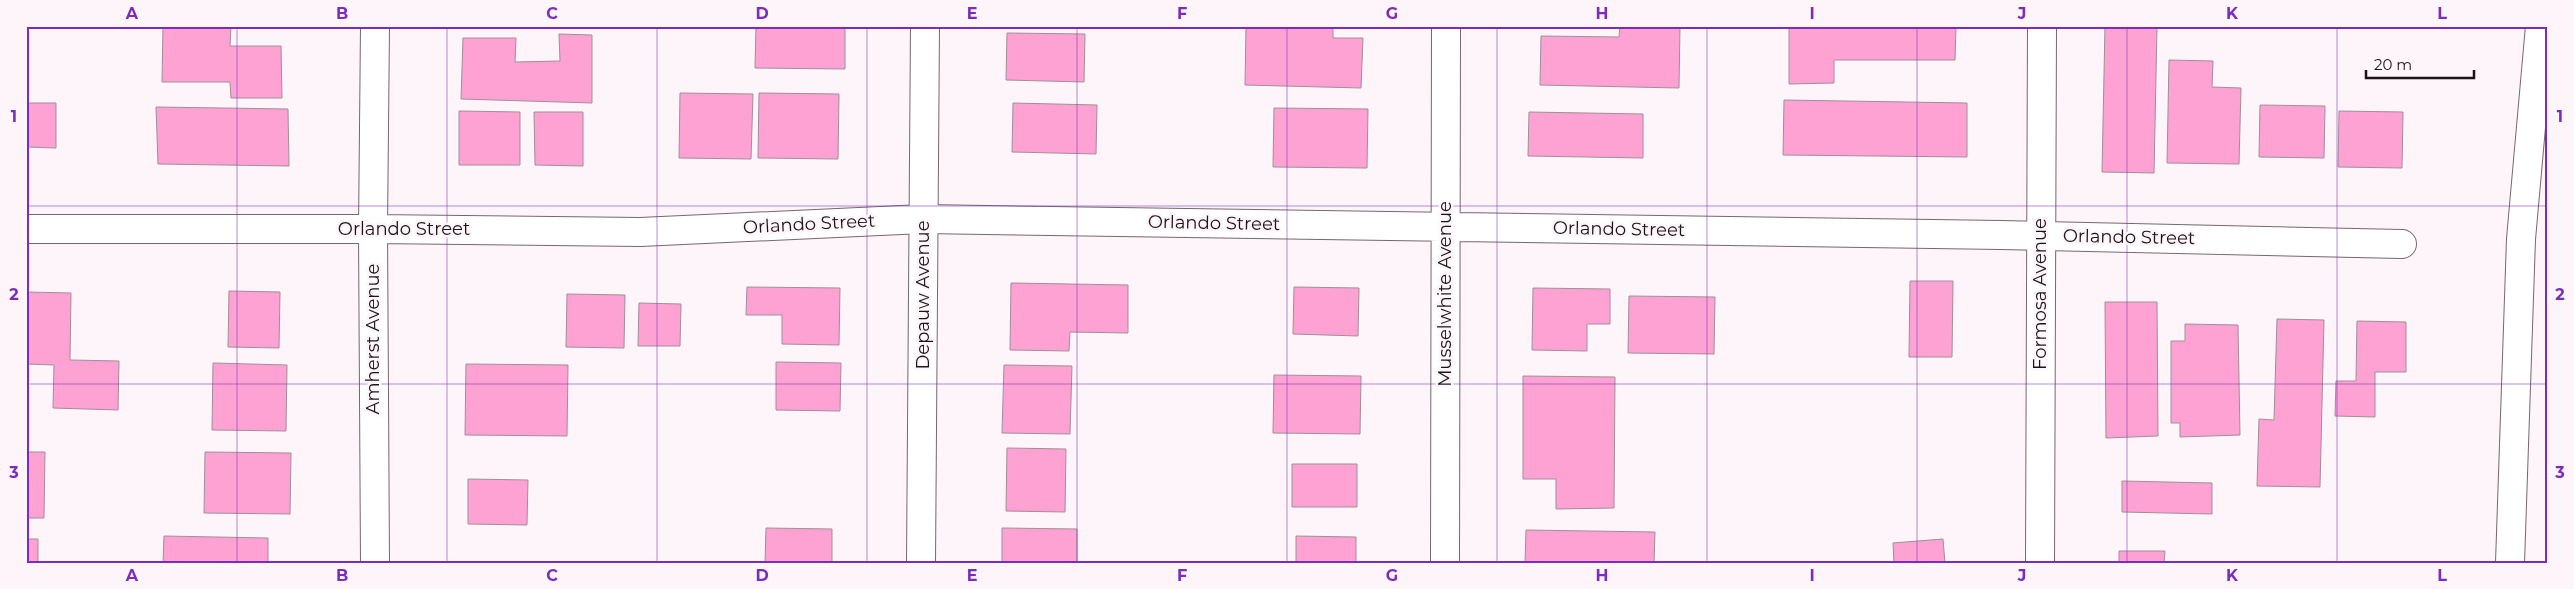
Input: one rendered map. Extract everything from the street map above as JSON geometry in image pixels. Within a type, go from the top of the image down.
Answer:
[{"type":"main road","name":"Amherst Avenue","points":[[374,563],[373,229],[375,26]]},
{"type":"main road","name":"Depauw Avenue","points":[[921,563],[924,26]]},
{"type":"main road","name":"Musselwhite Avenue","points":[[1445,563],[1446,26]]},
{"type":"main road","name":"Formosa Avenue","points":[[2040,563],[2042,26]]},
{"type":"main road","points":[[2510,563],[2521,239],[2540,26]]},
{"type":"main road","name":"Orlando Street","points":[[26,230],[373,229],[640,232],[923,219],[2040,235],[2402,244]]},
{"type":"building","points":[[163,26],[231,27],[230,46],[281,46],[282,98],[231,98],[230,82],[162,82]]},
{"type":"building","points":[[756,26],[845,26],[845,69],[755,68]]},
{"type":"building","points":[[1246,26],[1333,26],[1333,38],[1363,38],[1361,88],[1245,85]]},
{"type":"building","points":[[1620,26],[1680,26],[1679,88],[1540,85],[1541,36],[1619,37]]},
{"type":"building","points":[[1789,26],[1956,26],[1955,60],[1834,60],[1834,83],[1789,84]]},
{"type":"building","points":[[2105,26],[2157,26],[2154,173],[2102,172]]},
{"type":"building","points":[[1007,33],[1085,34],[1084,82],[1006,80]]},
{"type":"building","points":[[559,34],[592,35],[592,103],[461,99],[463,38],[516,38],[515,62],[560,61]]},
{"type":"building","points":[[2169,60],[2213,61],[2212,87],[2241,88],[2239,164],[2167,163]]},
{"type":"building","points":[[680,93],[753,94],[751,159],[679,158]]},
{"type":"building","points":[[759,93],[839,94],[838,159],[758,158]]},
{"type":"building","points":[[1784,100],[1967,103],[1967,157],[1783,155]]},
{"type":"building","points":[[26,103],[56,103],[56,148],[26,147]]},
{"type":"building","points":[[1013,103],[1097,105],[1096,154],[1012,152]]},
{"type":"building","points":[[2260,105],[2325,106],[2324,158],[2259,157]]},
{"type":"building","points":[[156,107],[288,109],[289,166],[158,164]]},
{"type":"building","points":[[1274,108],[1368,109],[1367,168],[1273,167]]},
{"type":"building","points":[[459,111],[520,112],[520,165],[459,165]]},
{"type":"building","points":[[2339,111],[2403,112],[2402,168],[2338,167]]},
{"type":"building","points":[[534,112],[583,112],[583,166],[535,165]]},
{"type":"building","points":[[1529,112],[1643,114],[1643,158],[1528,156]]},
{"type":"building","points":[[1910,281],[1953,281],[1952,357],[1909,357]]},
{"type":"building","points":[[1011,283],[1128,285],[1128,333],[1070,332],[1069,351],[1010,350]]},
{"type":"building","points":[[747,287],[840,288],[839,345],[782,344],[782,315],[746,315]]},
{"type":"building","points":[[1294,287],[1359,288],[1358,336],[1293,334]]},
{"type":"building","points":[[1533,288],[1610,289],[1610,324],[1587,324],[1587,351],[1532,350]]},
{"type":"building","points":[[229,291],[280,292],[279,348],[228,347]]},
{"type":"building","points":[[26,292],[71,293],[70,360],[119,361],[118,410],[53,408],[54,365],[26,364]]},
{"type":"building","points":[[567,294],[625,295],[624,348],[566,347]]},
{"type":"building","points":[[1629,296],[1715,297],[1714,354],[1628,353]]},
{"type":"building","points":[[2105,302],[2157,302],[2158,436],[2106,438]]},
{"type":"building","points":[[639,303],[681,304],[680,346],[638,346]]},
{"type":"building","points":[[2277,319],[2324,320],[2320,487],[2257,486],[2259,419],[2274,420]]},
{"type":"building","points":[[2357,321],[2406,322],[2406,372],[2375,372],[2375,417],[2335,416],[2336,381],[2356,381]]},
{"type":"building","points":[[2185,324],[2238,325],[2240,435],[2180,437],[2180,423],[2171,423],[2171,341],[2185,341]]},
{"type":"building","points":[[776,362],[841,363],[840,411],[776,410]]},
{"type":"building","points":[[213,363],[287,365],[286,431],[212,430]]},
{"type":"building","points":[[466,364],[568,365],[567,436],[465,435]]},
{"type":"building","points":[[1004,365],[1072,366],[1070,434],[1002,433]]},
{"type":"building","points":[[1274,375],[1361,376],[1360,434],[1273,433]]},
{"type":"building","points":[[1523,376],[1615,377],[1614,508],[1556,509],[1556,479],[1523,479]]},
{"type":"building","points":[[1007,448],[1066,449],[1065,512],[1006,511]]},
{"type":"building","points":[[26,452],[45,452],[44,518],[26,518]]},
{"type":"building","points":[[205,452],[291,453],[290,514],[204,513]]},
{"type":"building","points":[[1292,464],[1357,464],[1357,507],[1292,507]]},
{"type":"building","points":[[468,479],[528,480],[527,525],[468,524]]},
{"type":"building","points":[[2122,481],[2212,483],[2212,514],[2122,512]]},
{"type":"building","points":[[766,528],[832,529],[832,563],[765,563]]},
{"type":"building","points":[[1002,528],[1077,529],[1077,563],[1002,563]]},
{"type":"building","points":[[1526,530],[1655,532],[1654,563],[1525,563]]},
{"type":"building","points":[[164,536],[268,538],[268,563],[163,563]]},
{"type":"building","points":[[1296,536],[1356,537],[1356,563],[1296,563]]},
{"type":"building","points":[[26,539],[38,539],[38,563],[26,563]]},
{"type":"building","points":[[1943,539],[1945,563],[1894,563],[1893,543]]},
{"type":"building","points":[[2119,551],[2165,551],[2164,563],[2119,563]]}]
